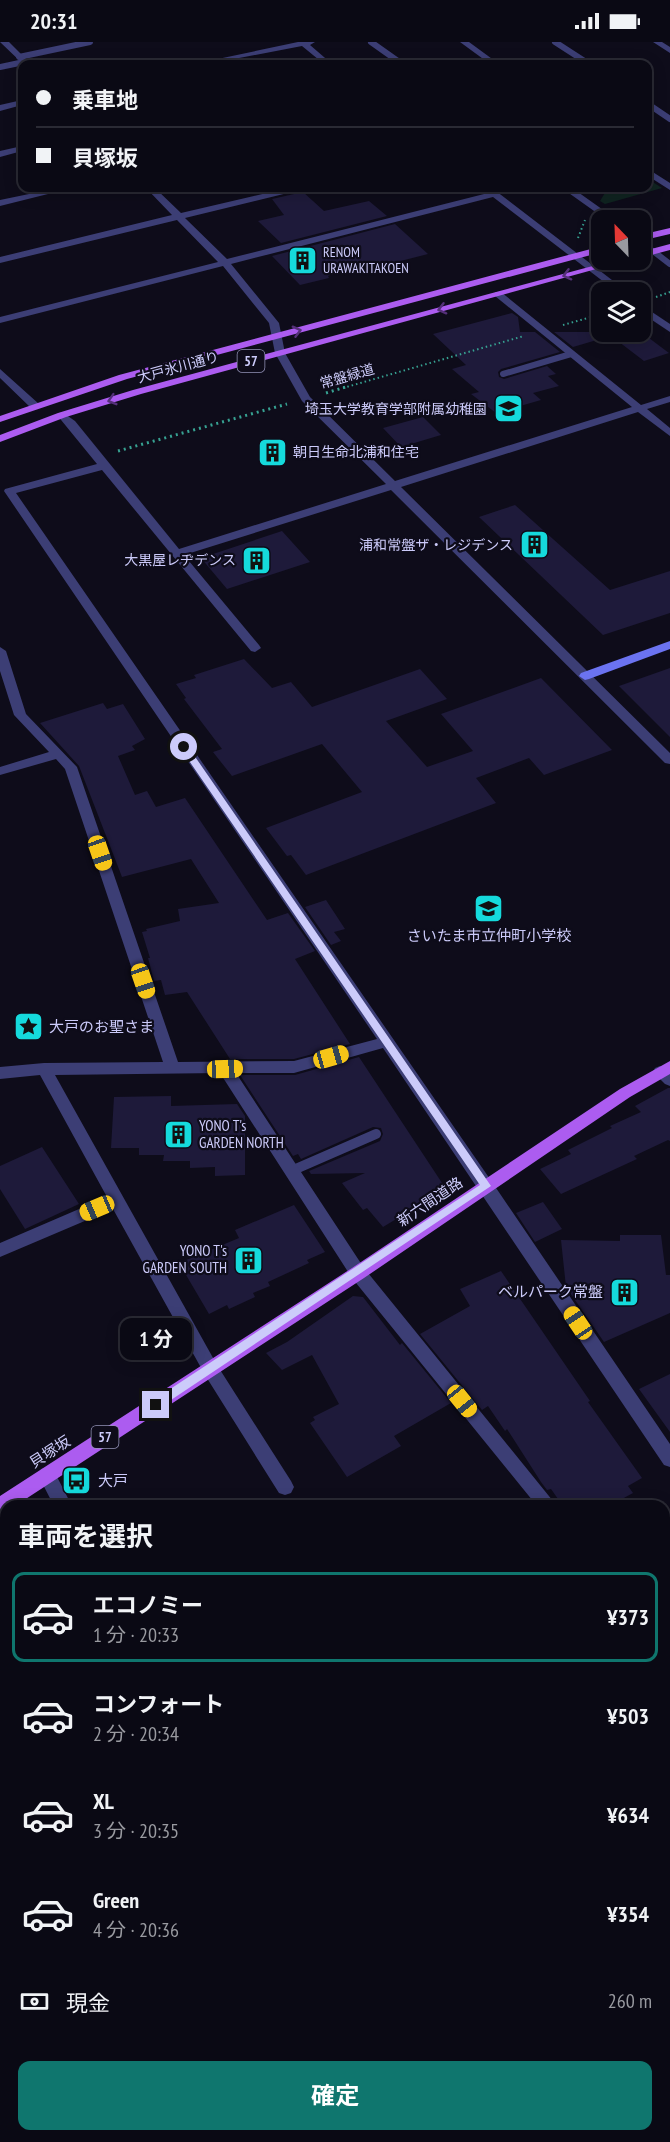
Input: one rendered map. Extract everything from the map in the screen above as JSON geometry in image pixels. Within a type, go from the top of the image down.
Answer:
[{"type":"main road","points":[[651,235],[670,231]]},
{"type":"main road","points":[[653,252],[670,247]]},
{"type":"main road","name":"57","points":[[575,257],[591,252]]},
{"type":"main road","name":"大戸氷川通り","points":[[0,419],[123,377],[575,257]]},
{"type":"main road","name":"57","points":[[498,294],[591,269]]},
{"type":"main road","name":"大戸氷川通り","points":[[3,438],[62,415],[186,378],[498,294]]},
{"type":"main road","name":"新六間道路","points":[[211,1370],[486,1186],[667,1073]]},
{"type":"main road","name":"貝塚坂","points":[[9,1500],[211,1370]]},
{"type":"street","points":[[4,42],[22,60]]},
{"type":"street","points":[[303,42],[323,60]]},
{"type":"street","points":[[217,60],[311,42]]},
{"type":"street","points":[[464,42],[489,60]]},
{"type":"street","points":[[657,42],[670,51]]},
{"type":"street","points":[[0,108],[18,104]]},
{"type":"street","points":[[0,154],[18,150]]},
{"type":"street","points":[[652,175],[670,188]]},
{"type":"street","points":[[0,203],[50,192]]},
{"type":"street","points":[[154,192],[225,263],[273,323],[280,353],[306,399],[670,760]]},
{"type":"street","points":[[0,260],[280,192]]},
{"type":"street","points":[[492,192],[591,269]]},
{"type":"street","points":[[0,320],[495,194]]},
{"type":"street","points":[[592,270],[609,282]]},
{"type":"street","points":[[498,294],[670,433]]},
{"type":"street","points":[[651,315],[670,329]]},
{"type":"street","points":[[0,372],[35,406]]},
{"type":"street","points":[[177,553],[670,399]]},
{"type":"street","points":[[62,415],[71,423],[255,648]]},
{"type":"street","points":[[100,461],[9,491],[486,1186],[670,1459]]},
{"type":"street","points":[[585,676],[670,645]]},
{"type":"street","points":[[0,651],[20,715],[71,767],[172,1067]]},
{"type":"street","points":[[0,771],[58,754]]},
{"type":"street","points":[[0,1073],[44,1069],[294,1067],[385,1042]]},
{"type":"street","points":[[44,1069],[211,1370],[285,1487]]},
{"type":"street","points":[[225,1069],[358,1273],[543,1500]]},
{"type":"street","points":[[0,1250],[117,1200]]},
{"type":"street","points":[[47,1475],[60,1500]]},
{"type":"lane","points":[[27,60],[90,42]]},
{"type":"lane","points":[[371,42],[396,60]]},
{"type":"lane","points":[[555,42],[583,60]]},
{"type":"lane","points":[[0,67],[18,62]]},
{"type":"lane","points":[[652,107],[670,119]]},
{"type":"lane","points":[[573,192],[598,210]]},
{"type":"lane","points":[[653,252],[670,264]]},
{"type":"lane","points":[[503,374],[571,354]]},
{"type":"lane","points":[[291,1171],[376,1134]]},
{"type":"path","name":"常盤緑道","points":[[100,461],[591,317]]},
{"type":"green space","points":[[652,182],[662,188],[652,191]]},
{"type":"green space","points":[[606,192],[648,192],[605,204],[600,201]]},
{"type":"building","points":[[303,192],[324,211],[369,201],[387,216],[281,243],[258,221],[284,215],[272,199]]},
{"type":"building","points":[[395,224],[428,254],[381,266],[378,263],[332,274],[328,276],[329,278],[300,285],[272,256]]},
{"type":"building","points":[[512,313],[518,317],[520,332],[535,332],[560,352],[501,369],[498,372],[499,377],[504,379],[547,366],[556,374],[548,376],[559,386],[533,393],[541,400],[496,413],[471,394],[479,392],[452,369],[466,365],[433,334]]},
{"type":"building","points":[[554,332],[591,332],[591,342],[573,347]]},
{"type":"building","points":[[651,340],[669,353],[644,361],[619,342],[651,342]]},
{"type":"building","points":[[423,417],[441,435],[401,447],[383,428]]},
{"type":"building","name":"浦和常盤ザ・レジデンス","points":[[515,505],[610,590],[670,571],[670,613],[603,635],[479,517]]},
{"type":"building","name":"大黒屋レヂデンス","points":[[282,531],[310,562],[227,589],[201,558]]},
{"type":"building","points":[[244,659],[272,688],[291,682],[312,707],[420,669],[447,699],[386,721],[427,767],[473,751],[441,714],[541,678],[612,750],[544,775],[529,758],[476,778],[496,803],[306,875],[291,855],[287,856],[266,828],[362,792],[322,744],[232,776],[213,752],[222,749],[184,699],[186,698],[176,684],[196,678],[194,675]]},
{"type":"building","points":[[670,668],[670,737],[619,686]]},
{"type":"building","points":[[103,703],[107,709],[123,704],[145,739],[132,746],[135,750],[118,756],[135,795],[147,791],[156,807],[185,798],[267,920],[288,913],[315,951],[295,959],[350,1044],[294,1059],[230,1059],[187,992],[165,995],[161,980],[154,981],[142,932],[180,921],[178,909],[219,903],[191,859],[122,877],[79,766],[40,723]]},
{"type":"building","points":[[326,900],[345,929],[334,932],[341,941],[331,945],[305,907]]},
{"type":"building","points":[[359,1057],[446,1189],[383,1227],[367,1208],[363,1210],[342,1183],[365,1173],[311,1174],[309,1171],[380,1141],[383,1134],[381,1128],[373,1127],[301,1159],[298,1154],[293,1156],[240,1075],[295,1075]]},
{"type":"building","points":[[670,1088],[670,1141],[634,1156],[637,1159],[561,1194],[540,1169],[571,1154],[568,1150],[612,1128],[610,1126],[641,1112],[635,1106]]},
{"type":"building","name":"YONO T's GARDEN NORTH","points":[[171,1096],[171,1106],[237,1104],[245,1116],[245,1175],[215,1176],[215,1167],[190,1168],[190,1161],[163,1161],[164,1155],[139,1155],[139,1148],[111,1148],[114,1097]]},
{"type":"building","points":[[42,1147],[79,1204],[25,1229],[0,1189],[0,1166]]},
{"type":"building","points":[[543,1202],[562,1229],[535,1242],[516,1213]]},
{"type":"building","name":"YONO T's GARDEN SOUTH","points":[[294,1205],[325,1252],[307,1260],[309,1263],[268,1282],[270,1286],[253,1293],[255,1297],[229,1309],[227,1305],[209,1314],[179,1263],[239,1238],[235,1230]]},
{"type":"building","name":"ベルパーク常盤","points":[[620,1235],[661,1235],[666,1275],[670,1275],[670,1313],[604,1342],[566,1287],[561,1240],[620,1241]]},
{"type":"building","points":[[501,1271],[590,1401],[588,1402],[642,1478],[628,1486],[633,1493],[620,1500],[559,1500],[551,1489],[547,1490],[507,1429],[505,1431],[488,1406],[482,1410],[420,1334],[470,1306],[460,1289]]},
{"type":"building","points":[[353,1296],[363,1297],[400,1345],[402,1343],[451,1403],[394,1436],[401,1446],[347,1477],[310,1423],[315,1420],[313,1417],[339,1404],[312,1355],[282,1370],[266,1353],[287,1342]]},
{"type":"building","points":[[670,1374],[670,1432],[639,1389]]},
{"type":"place","name":"RENOM URAWAKITAKOEN","points":[[302,260]]},
{"type":"place","name":"埼玉大学教育学部附属幼稚園","points":[[508,409]]},
{"type":"place","name":"朝日生命北浦和住宅","points":[[272,452]]},
{"type":"place","name":"浦和常盤ザ・レジデンス","points":[[534,545]]},
{"type":"place","name":"大黒屋レヂデンス","points":[[257,560]]},
{"type":"place","name":"さいたま市立仲町小学校","points":[[489,909]]},
{"type":"place","name":"大戸のお聖さま","points":[[28,1027]]},
{"type":"place","name":"YONO T's GARDEN NORTH","points":[[178,1135]]},
{"type":"place","name":"YONO T's GARDEN SOUTH","points":[[248,1260]]},
{"type":"place","name":"ベルパーク常盤","points":[[624,1292]]},
{"type":"place","name":"大戸","points":[[77,1481]]},
{"type":"route","points":[[156,1405],[486,1186],[184,747]]}]
